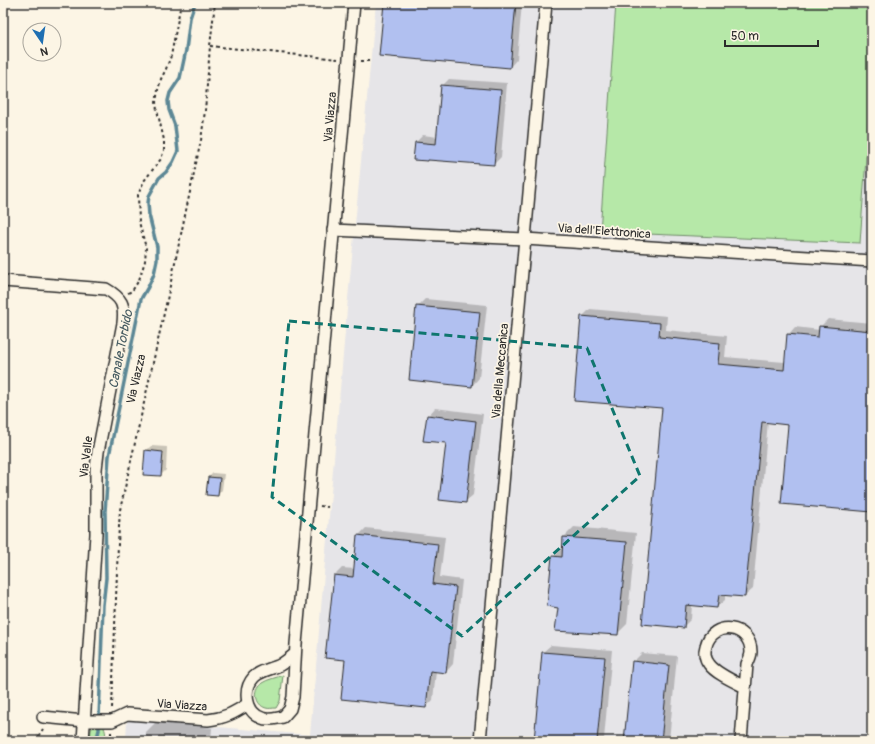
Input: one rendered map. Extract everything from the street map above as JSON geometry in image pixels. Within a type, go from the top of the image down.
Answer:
[{"type":"street","name":"Via Viazza","points":[[45,721],[112,721],[127,714],[208,720],[220,719],[232,714],[248,704],[253,712],[262,718],[271,719],[283,717],[290,709],[354,3]]},
{"type":"street","name":"Via della Meccanica","points":[[480,741],[546,3]]},
{"type":"street","name":"Via dell'Elettronica","points":[[333,230],[525,239],[872,261]]},
{"type":"street","points":[[3,281],[106,289],[115,294]]},
{"type":"street","name":"Via Valle","points":[[83,741],[96,534],[96,469],[124,313],[122,303],[115,294]]},
{"type":"street","points":[[740,741],[745,687],[747,664],[751,654],[750,644],[745,636],[737,630],[730,628],[715,632],[706,643],[705,651],[708,663],[714,670],[745,687]]},
{"type":"street","points":[[248,704],[250,683],[255,676],[280,665],[295,654]]},
{"type":"path","points":[[115,294],[128,293],[132,291],[139,280],[145,261],[146,248],[139,222],[138,195],[144,181],[161,159],[164,150],[164,140],[156,102],[161,78],[171,56],[181,3]]},
{"type":"path","name":"Via Viazza","points":[[112,721],[120,510],[201,140],[215,3]]},
{"type":"path","points":[[210,46],[348,60]]},
{"type":"path","points":[[35,741],[45,721]]},
{"type":"highlighted area","points":[[289,321],[587,348],[640,476],[462,636],[272,497]]},
{"type":"shaded area","points":[[376,3],[616,3],[600,232],[860,243],[872,73],[872,741],[126,741],[127,719],[310,735],[347,309]]},
{"type":"green space","points":[[616,3],[872,3],[872,73],[860,243],[600,232]]},
{"type":"green space","points":[[283,675],[280,701],[276,708],[267,708],[259,704],[256,693],[259,686],[267,680]]},
{"type":"green space","points":[[93,726],[103,726],[106,733],[105,741],[90,741]]},
{"type":"building","points":[[384,3],[447,3],[488,7],[488,3],[516,3],[510,68],[379,56]]},
{"type":"building","points":[[441,85],[501,90],[494,165],[413,160],[415,142],[436,144]]},
{"type":"building","points":[[416,306],[480,312],[472,387],[409,380]]},
{"type":"building","points":[[581,316],[660,323],[659,337],[720,343],[718,364],[784,370],[787,334],[818,337],[819,326],[872,331],[872,512],[781,504],[788,425],[762,422],[745,597],[719,595],[717,608],[686,605],[684,628],[642,624],[662,408],[574,401]]},
{"type":"building","points":[[427,415],[476,421],[466,503],[439,500],[446,443],[423,441]]},
{"type":"building","points":[[145,450],[163,452],[161,476],[143,475]]},
{"type":"building","points":[[208,477],[220,478],[218,496],[206,495]]},
{"type":"building","points":[[357,535],[438,544],[433,584],[456,587],[446,673],[430,671],[426,708],[341,699],[345,660],[325,658],[334,575],[353,577]]},
{"type":"building","points":[[563,537],[627,542],[618,635],[555,631],[558,608],[547,606],[552,556],[562,557]]},
{"type":"building","points":[[542,652],[605,657],[597,741],[534,741]]},
{"type":"building","points":[[632,661],[669,665],[661,741],[624,741]]},
{"type":"waterway","name":"Canale Torbido","points":[[99,718],[103,605],[106,578],[105,511],[109,456],[141,299],[154,274],[157,260],[157,247],[149,215],[149,196],[159,178],[166,172],[173,162],[178,151],[175,126],[169,110],[168,101],[170,93],[180,78],[186,50],[190,18],[195,3]]},
{"type":"waterway","name":"Canale Torbido","points":[[96,741],[99,726]]}]
